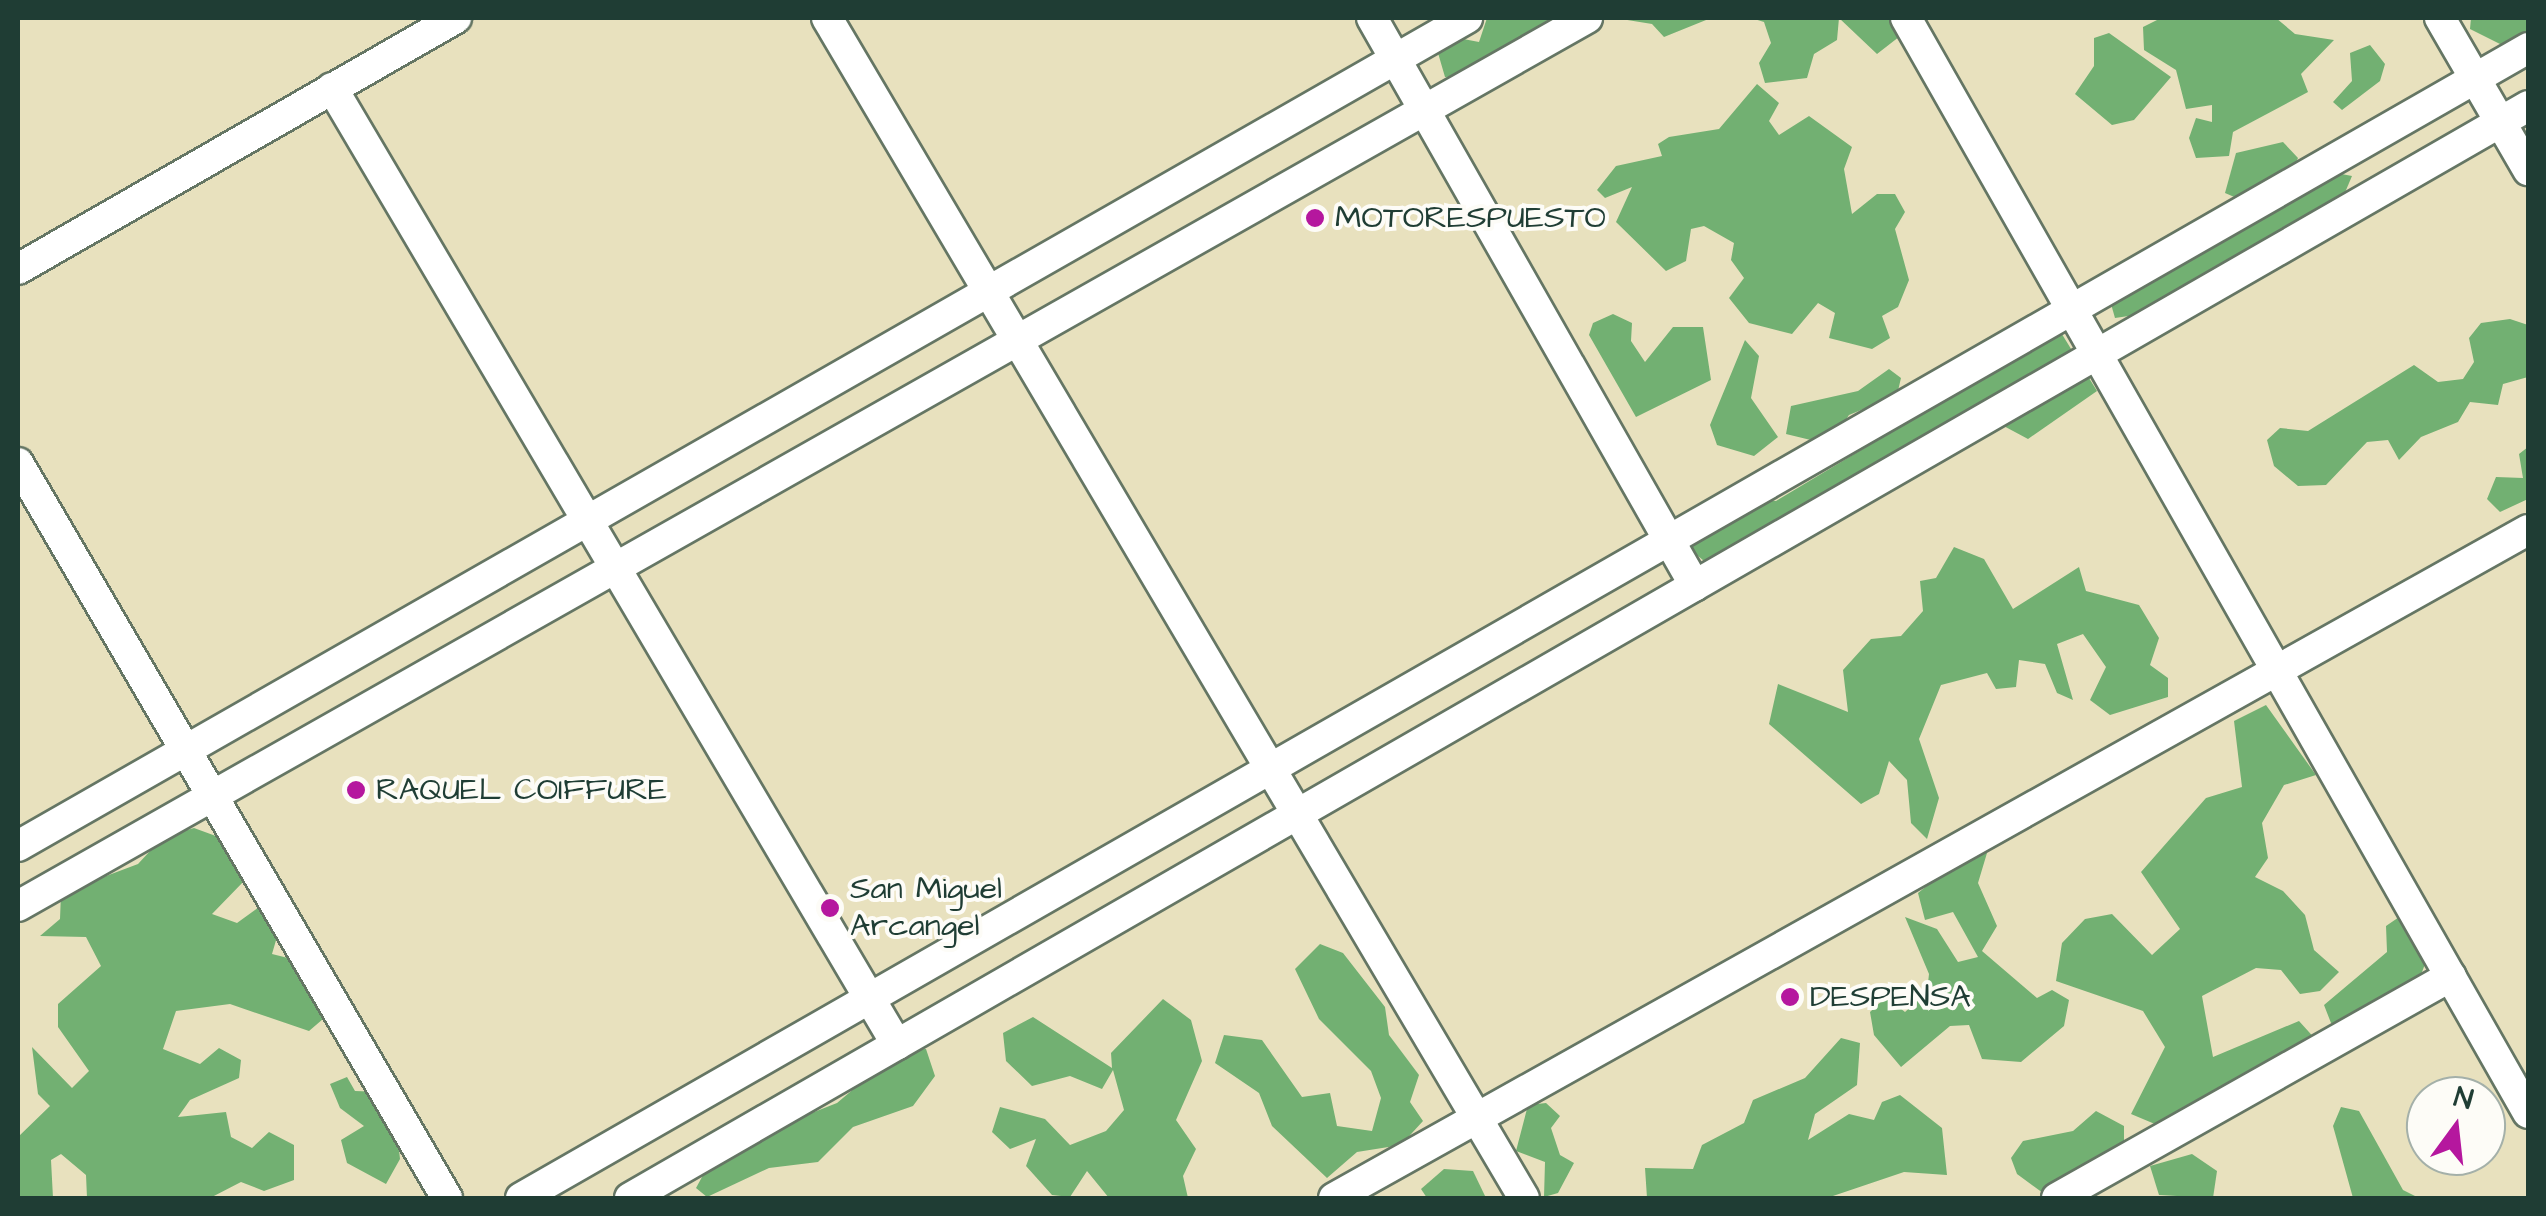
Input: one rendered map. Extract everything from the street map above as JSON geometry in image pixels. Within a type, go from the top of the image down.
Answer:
[{"type":"street","points":[[18,269],[456,18]]},
{"type":"street","points":[[828,18],[1275,767],[1524,1198]]},
{"type":"street","points":[[1372,18],[1696,586]]},
{"type":"street","points":[[18,846],[1467,18]]},
{"type":"street","points":[[18,906],[1586,18]]},
{"type":"street","points":[[1906,18],[2074,309],[2103,352],[2275,670],[2528,1113]]},
{"type":"street","points":[[2440,18],[2476,78],[2516,114],[2528,170]]},
{"type":"street","points":[[522,1198],[2528,48]]},
{"type":"street","points":[[332,88],[898,1045]]},
{"type":"street","points":[[630,1198],[2516,114]]},
{"type":"street","points":[[18,463],[191,747],[214,795],[447,1198]]},
{"type":"street","points":[[1334,1198],[2528,530]]},
{"type":"street","points":[[2057,1198],[2451,976]]},
{"type":"green space","points":[[1487,18],[1560,18],[1520,48],[1492,54],[1471,76],[1445,77],[1438,53],[1458,38],[1479,42]]},
{"type":"green space","points":[[1615,18],[1711,18],[1664,37],[1652,24]]},
{"type":"green space","points":[[1751,18],[1839,18],[1837,40],[1814,54],[1807,78],[1765,83],[1759,63],[1771,43],[1764,22]]},
{"type":"green space","points":[[1839,18],[1899,18],[1904,33],[1877,54]]},
{"type":"green space","points":[[2161,18],[2276,18],[2295,34],[2334,40],[2301,74],[2308,92],[2233,132],[2229,156],[2196,158],[2189,138],[2196,118],[2212,122],[2212,105],[2186,109],[2176,70],[2144,50],[2143,27]]},
{"type":"green space","points":[[2471,18],[2528,18],[2528,32],[2502,45],[2470,29]]},
{"type":"green space","points":[[2109,33],[2171,77],[2134,120],[2112,125],[2075,94],[2094,66],[2094,38]]},
{"type":"green space","points":[[2370,45],[2385,64],[2380,81],[2342,110],[2333,102],[2352,81],[2350,53]]},
{"type":"green space","points":[[1757,84],[1779,103],[1769,121],[1779,135],[1809,116],[1852,147],[1844,169],[1852,214],[1877,194],[1895,194],[1905,212],[1895,229],[1909,280],[1898,307],[1882,316],[1890,338],[1872,349],[1829,338],[1835,313],[1818,303],[1792,334],[1749,323],[1729,298],[1744,278],[1731,260],[1734,243],[1704,226],[1691,229],[1686,261],[1666,271],[1616,222],[1632,187],[1605,198],[1597,190],[1616,166],[1662,156],[1658,144],[1669,137],[1719,129]]},
{"type":"green space","points":[[2283,142],[2298,158],[2293,169],[2246,202],[2225,193],[2236,153]]},
{"type":"green space","points":[[2331,172],[2352,176],[2338,209],[2149,313],[2115,318],[2111,304],[2129,284]]},
{"type":"green space","points":[[1613,314],[1632,323],[1631,341],[1645,362],[1673,327],[1703,327],[1711,380],[1636,417],[1589,335],[1593,323]]},
{"type":"green space","points":[[2510,319],[2528,325],[2528,377],[2503,384],[2498,405],[2470,402],[2458,422],[2421,437],[2399,460],[2388,440],[2367,442],[2326,485],[2298,486],[2274,466],[2267,440],[2280,428],[2308,431],[2414,365],[2438,382],[2463,379],[2474,362],[2469,338],[2481,323]]},
{"type":"green space","points":[[2060,331],[2097,391],[2028,439],[2000,424],[1718,558],[1704,561],[1691,550],[1695,534],[1716,532],[1754,499],[1776,501]]},
{"type":"green space","points":[[1745,340],[1759,356],[1751,398],[1778,437],[1754,456],[1717,445],[1710,425]]},
{"type":"green space","points":[[1889,369],[1901,378],[1897,395],[1849,415],[1837,433],[1819,442],[1786,434],[1791,406],[1858,391]]},
{"type":"green space","points":[[2528,447],[2528,499],[2500,512],[2487,499],[2496,477],[2523,478],[2519,454]]},
{"type":"green space","points":[[1954,547],[1984,559],[2013,609],[2079,567],[2086,591],[2139,605],[2159,638],[2150,665],[2168,678],[2168,697],[2110,715],[2090,700],[2106,667],[2083,634],[2057,644],[2073,700],[2057,693],[2045,664],[2019,660],[2016,687],[1996,689],[1987,673],[1941,685],[1919,739],[1939,798],[1927,839],[1911,823],[1907,780],[1889,761],[1879,794],[1861,804],[1769,724],[1778,684],[1848,712],[1843,670],[1871,639],[1901,636],[1923,611],[1920,581],[1936,578]]},
{"type":"green space","points":[[2266,705],[2316,775],[2284,785],[2262,823],[2268,858],[2255,877],[2283,891],[2305,915],[2314,950],[2339,972],[2320,991],[2300,994],[2281,970],[2256,968],[2202,996],[2213,1057],[2299,1021],[2318,1042],[2162,1127],[2131,1114],[2165,1047],[2143,1011],[2056,981],[2062,943],[2085,919],[2112,914],[2152,955],[2180,929],[2141,872],[2206,798],[2242,787],[2234,721]]},
{"type":"green space","points":[[194,828],[224,839],[245,880],[212,914],[237,923],[259,907],[279,930],[272,954],[288,958],[289,946],[330,1013],[309,1031],[230,1004],[176,1011],[163,1049],[200,1064],[219,1048],[241,1060],[239,1078],[190,1100],[178,1117],[226,1112],[231,1137],[252,1148],[269,1132],[294,1145],[294,1180],[264,1191],[241,1182],[210,1198],[87,1198],[86,1175],[61,1154],[51,1160],[53,1198],[18,1198],[18,1137],[50,1106],[38,1094],[32,1047],[72,1088],[89,1071],[58,1027],[58,1004],[101,966],[86,937],[40,936],[60,919],[61,893],[138,864],[163,837]]},
{"type":"green space","points":[[1980,843],[1987,853],[1978,883],[1997,926],[1982,951],[2037,998],[2052,990],[2069,1000],[2064,1026],[2021,1062],[1982,1059],[1969,1025],[1950,1026],[1901,1067],[1874,1035],[1870,1012],[1886,997],[1905,1012],[1927,992],[1929,974],[1905,917],[1937,929],[1958,962],[1978,957],[1953,912],[1925,920],[1918,893]]},
{"type":"green space","points":[[2405,913],[2427,959],[2412,998],[2359,1024],[2331,1023],[2324,1005],[2387,952],[2386,926]]},
{"type":"green space","points":[[1320,944],[1343,953],[1385,1007],[1389,1035],[1419,1075],[1410,1102],[1423,1121],[1401,1145],[1357,1152],[1327,1178],[1272,1126],[1259,1093],[1215,1063],[1224,1035],[1262,1040],[1302,1097],[1330,1093],[1337,1126],[1372,1131],[1381,1098],[1371,1071],[1319,1019],[1295,969]]},
{"type":"green space","points":[[1163,999],[1191,1020],[1202,1061],[1176,1120],[1196,1149],[1183,1176],[1188,1198],[1109,1198],[1087,1171],[1070,1197],[1052,1195],[1026,1166],[1036,1139],[1010,1149],[992,1132],[1000,1107],[1045,1119],[1070,1145],[1106,1131],[1124,1110],[1113,1070],[1102,1089],[1070,1076],[1032,1086],[1006,1061],[1003,1033],[1033,1017],[1112,1068],[1111,1053]]},
{"type":"green space","points":[[1841,1038],[1860,1043],[1857,1085],[1815,1114],[1808,1140],[1849,1114],[1874,1120],[1882,1102],[1900,1095],[1942,1128],[1947,1175],[1904,1172],[1827,1198],[1647,1198],[1645,1168],[1693,1169],[1702,1145],[1744,1123],[1753,1100],[1805,1078]]},
{"type":"green space","points":[[926,1049],[935,1076],[913,1106],[853,1127],[818,1162],[769,1168],[707,1197],[696,1188],[708,1166],[753,1145],[747,1117],[776,1104],[804,1116],[837,1103],[900,1050]]},
{"type":"green space","points":[[347,1077],[355,1091],[382,1092],[396,1122],[400,1159],[386,1184],[347,1163],[341,1140],[364,1126],[340,1108],[330,1084]]},
{"type":"green space","points":[[1546,1103],[1560,1116],[1551,1128],[1560,1155],[1574,1163],[1558,1193],[1544,1197],[1545,1162],[1516,1151],[1528,1105]]},
{"type":"green space","points":[[2341,1107],[2359,1111],[2403,1190],[2419,1198],[2353,1198],[2333,1126]]},
{"type":"green space","points":[[2096,1111],[2124,1126],[2124,1147],[2043,1193],[2017,1174],[2011,1158],[2023,1141],[2073,1131]]},
{"type":"green space","points":[[2192,1154],[2217,1171],[2213,1198],[2159,1195],[2150,1166]]},
{"type":"green space","points":[[1444,1169],[1473,1171],[1486,1198],[1427,1198],[1421,1189]]},
{"type":"place","name":"MOTORESPUESTO","points":[[1315,218]]},
{"type":"place","name":"RAQUEL COIFFURE","points":[[356,790]]},
{"type":"place","name":"San Miguel Arcangel","points":[[830,908]]},
{"type":"place","name":"DESPENSA","points":[[1790,997]]}]
